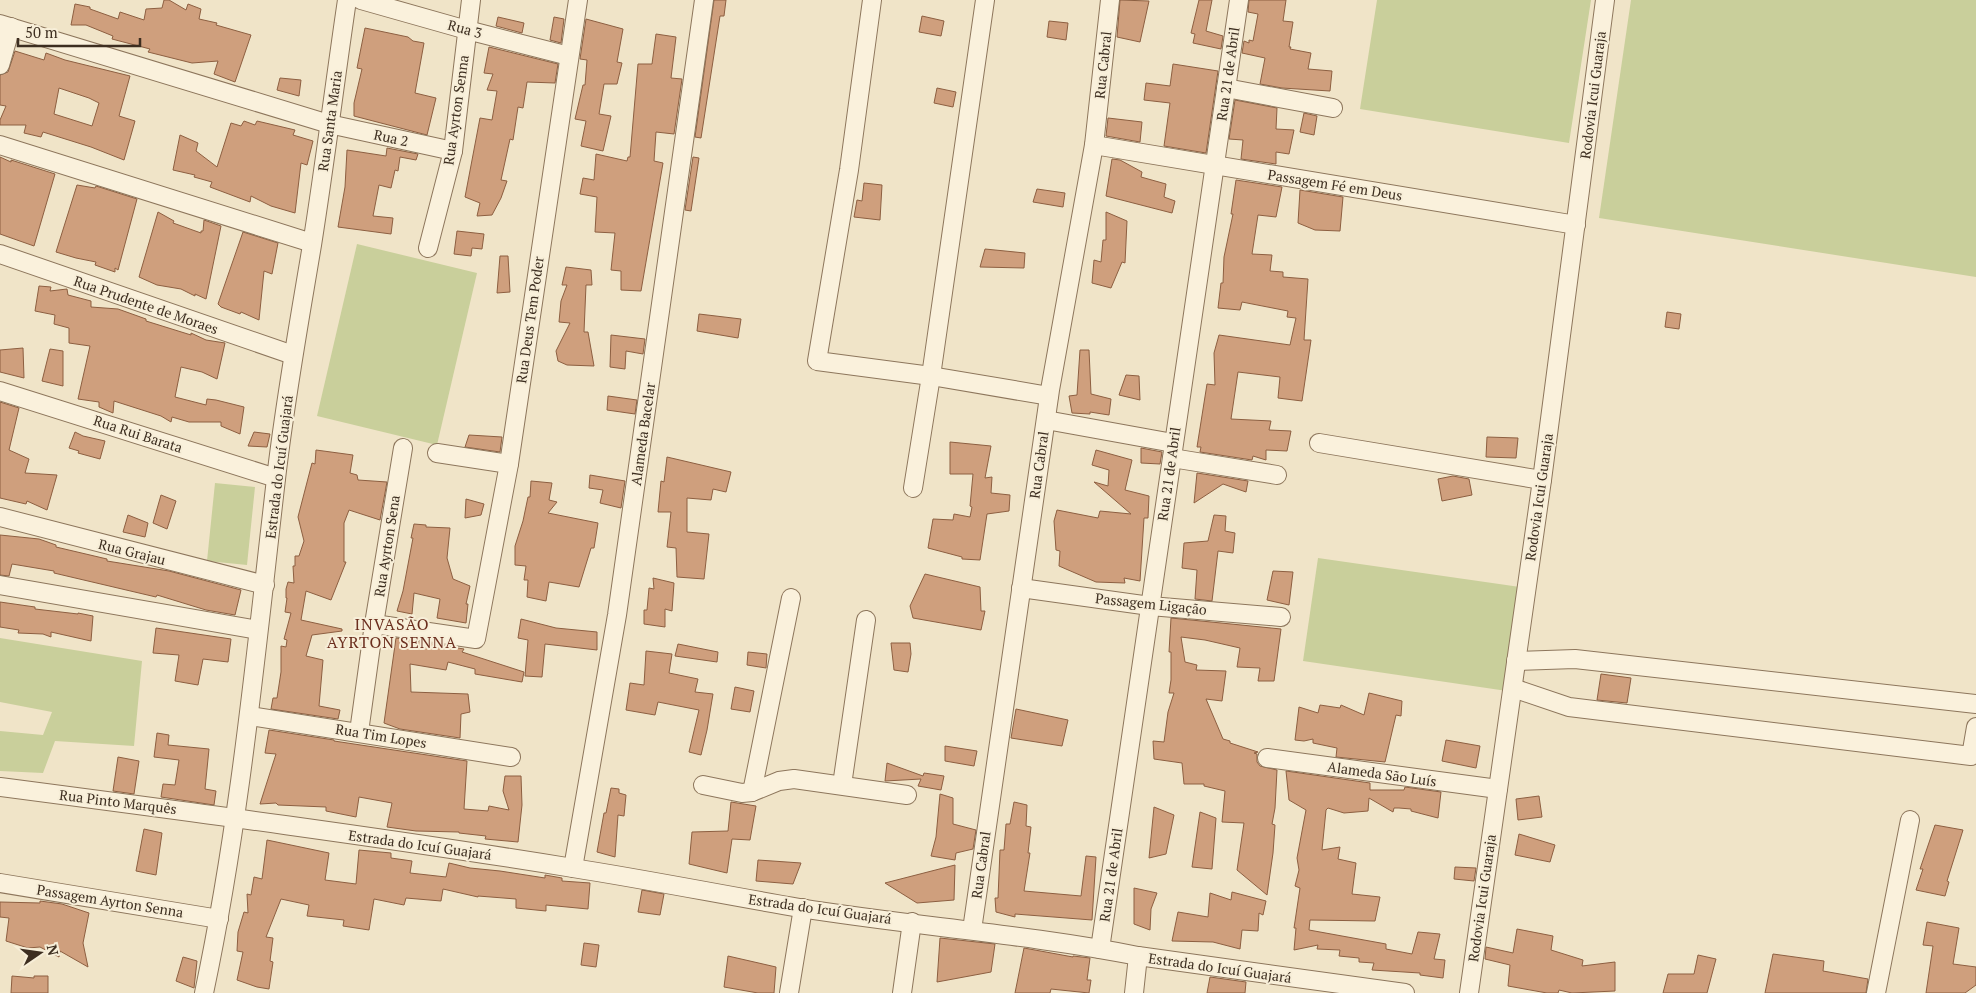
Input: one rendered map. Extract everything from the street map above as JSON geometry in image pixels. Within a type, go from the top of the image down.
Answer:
[{"type":"street","name":"Rua Santa Maria","points":[[293,355],[312,243],[348,0]]},
{"type":"street","name":"Rua 3","points":[[361,0],[467,30],[570,56]]},
{"type":"street","name":"Rua Ayrton Senna","points":[[428,248],[453,151],[471,0]]},
{"type":"street","name":"Rua Deus Tem Poder","points":[[374,624],[476,639],[509,464],[578,0]]},
{"type":"street","name":"Alameda Bacelar","points":[[573,868],[618,614],[704,0]]},
{"type":"street","points":[[872,0],[849,170],[817,361],[931,376],[1049,396]]},
{"type":"street","points":[[913,488],[931,376],[984,0]]},
{"type":"street","name":"Rua Cabral","points":[[972,930],[1049,396],[1094,145],[1110,0]]},
{"type":"street","name":"Rua 21 de Abril","points":[[1100,949],[1239,0]]},
{"type":"street","name":"Rodovia Icui Guaraja","points":[[1469,993],[1542,480],[1605,0]]},
{"type":"street","name":"Rua 2","points":[[5,26],[329,124],[453,151]]},
{"type":"street","points":[[0,65],[5,26]]},
{"type":"street","points":[[1226,88],[1333,108]]},
{"type":"street","points":[[0,145],[312,243]]},
{"type":"street","name":"Passagem Fé em Deus","points":[[1094,145],[1576,225]]},
{"type":"street","name":"Rua Prudente de Moraes","points":[[0,254],[293,355]]},
{"type":"street","name":"Estrada do Icuí Guajará","points":[[204,993],[219,919],[236,817],[250,716],[276,478],[293,355]]},
{"type":"street","name":"Rua Rui Barata","points":[[0,390],[276,478]]},
{"type":"street","points":[[1046,420],[1277,474]]},
{"type":"street","points":[[1319,443],[1542,480]]},
{"type":"street","name":"Rua Ayrton Sena","points":[[359,732],[374,624],[403,448]]},
{"type":"street","points":[[437,453],[509,464]]},
{"type":"street","name":"Rua Grajau","points":[[0,518],[265,585]]},
{"type":"street","points":[[0,584],[258,630]]},
{"type":"street","name":"Passagem Ligação","points":[[1021,588],[1150,606],[1281,617]]},
{"type":"street","points":[[752,792],[791,598]]},
{"type":"street","points":[[842,785],[866,620]]},
{"type":"street","points":[[1516,661],[1575,659],[1976,704]]},
{"type":"street","points":[[1513,688],[1568,707],[1971,756],[1976,727]]},
{"type":"street","name":"Rua Tim Lopes","points":[[250,716],[512,757]]},
{"type":"street","name":"Alameda São Luís","points":[[1267,758],[1498,789]]},
{"type":"street","points":[[703,785],[742,793],[752,792],[779,781],[794,779],[907,795]]},
{"type":"street","name":"Rua Pinto Marquês","points":[[0,787],[236,817]]},
{"type":"street","name":"Estrada do Icuí Guajará","points":[[236,817],[573,868],[803,908],[1100,949],[1317,987],[1405,993]]},
{"type":"street","points":[[1876,993],[1910,820]]},
{"type":"street","name":"Passagem Ayrton Senna","points":[[0,883],[219,919]]},
{"type":"street","points":[[789,993],[803,908]]},
{"type":"street","points":[[902,993],[912,922]]},
{"type":"street","points":[[1134,993],[1138,956]]},
{"type":"green space","points":[[1377,0],[1591,0],[1569,143],[1360,109]]},
{"type":"green space","points":[[1631,0],[1976,0],[1976,277],[1599,218]]},
{"type":"green space","points":[[357,244],[477,273],[437,445],[317,416]]},
{"type":"green space","points":[[215,483],[255,487],[247,565],[207,561]]},
{"type":"green space","points":[[1318,558],[1520,587],[1507,691],[1303,661]]},
{"type":"green space","points":[[0,638],[142,661],[134,746],[55,741],[43,773],[0,771],[0,731],[43,735],[52,712],[0,702]]},
{"type":"building","points":[[164,0],[169,0],[186,10],[188,4],[201,9],[199,19],[251,35],[235,82],[214,74],[218,61],[192,63],[148,52],[150,49],[112,39],[113,36],[86,25],[71,25],[75,4],[90,7],[90,9],[118,19],[120,12],[144,20],[146,9],[162,8]]},
{"type":"building","points":[[714,0],[726,0],[724,16],[720,16],[701,138],[695,137]]},
{"type":"building","points":[[1120,0],[1149,1],[1140,42],[1117,37]]},
{"type":"building","points":[[1199,0],[1212,0],[1206,31],[1223,36],[1221,49],[1193,43],[1195,34],[1191,33]]},
{"type":"building","points":[[1249,0],[1286,0],[1283,21],[1293,22],[1289,47],[1291,47],[1290,49],[1311,53],[1308,69],[1332,71],[1330,91],[1282,88],[1260,84],[1265,58],[1242,53],[1244,41],[1249,43],[1249,40],[1253,41],[1258,14],[1248,12]]},
{"type":"building","points":[[922,16],[944,21],[941,36],[919,32]]},
{"type":"building","points":[[498,17],[524,23],[522,33],[496,26]]},
{"type":"building","points":[[554,17],[564,19],[561,43],[550,40]]},
{"type":"building","points":[[586,19],[623,29],[617,62],[622,63],[617,84],[604,84],[599,114],[611,116],[603,151],[581,146],[586,121],[575,119],[583,85],[585,85],[587,60],[580,59]]},
{"type":"building","points":[[1049,21],[1068,23],[1066,40],[1047,37]]},
{"type":"building","points":[[365,28],[408,37],[413,41],[424,43],[415,93],[436,98],[427,135],[354,116],[354,103],[362,69],[357,68]]},
{"type":"building","points":[[656,34],[676,37],[671,78],[682,79],[674,134],[656,132],[654,161],[663,163],[641,291],[621,290],[621,271],[611,270],[615,233],[595,232],[597,197],[580,194],[583,178],[594,180],[596,154],[627,161],[628,157],[630,157],[638,64],[652,64]]},
{"type":"building","points":[[489,47],[558,64],[555,83],[527,82],[523,108],[518,107],[513,140],[510,139],[501,180],[507,181],[501,198],[492,215],[477,216],[480,203],[465,197],[480,118],[492,120],[497,91],[487,90],[493,74],[484,73]]},
{"type":"building","points":[[15,51],[44,60],[46,53],[65,60],[130,76],[119,116],[135,121],[124,160],[91,147],[43,132],[41,137],[24,133],[26,125],[0,125],[0,120],[6,106],[0,105],[0,75],[8,72]],"holes":[[[59,88],[99,103],[92,126],[54,114]]]},
{"type":"building","points":[[1173,64],[1218,71],[1206,153],[1164,146],[1170,103],[1144,100],[1146,83],[1170,86]]},
{"type":"building","points":[[280,78],[301,80],[299,96],[277,90]]},
{"type":"building","points":[[937,88],[956,92],[953,107],[934,103]]},
{"type":"building","points":[[1235,100],[1277,108],[1276,129],[1294,130],[1289,154],[1276,152],[1276,164],[1241,159],[1243,140],[1229,139]]},
{"type":"building","points":[[1304,113],[1317,116],[1314,135],[1300,132]]},
{"type":"building","points":[[1108,118],[1142,122],[1140,142],[1106,136]]},
{"type":"building","points":[[244,121],[255,125],[257,121],[295,130],[293,135],[313,141],[307,165],[301,163],[295,213],[271,206],[251,196],[250,202],[210,187],[212,182],[194,177],[195,175],[173,170],[180,135],[198,143],[196,151],[217,167],[231,123],[241,126]]},
{"type":"building","points":[[387,148],[418,154],[416,160],[400,157],[398,171],[395,170],[391,188],[379,185],[373,216],[393,218],[391,234],[338,227],[345,187],[347,150],[386,156]]},
{"type":"building","points":[[0,157],[11,162],[11,160],[55,174],[34,246],[0,234]]},
{"type":"building","points":[[693,157],[699,158],[691,211],[685,210]]},
{"type":"building","points":[[1112,159],[1120,160],[1142,172],[1141,177],[1166,184],[1164,197],[1175,201],[1172,213],[1106,196]]},
{"type":"building","points":[[1236,180],[1282,187],[1276,217],[1258,215],[1252,254],[1272,255],[1270,271],[1283,272],[1283,277],[1308,279],[1304,340],[1311,340],[1302,401],[1278,398],[1280,377],[1238,372],[1231,419],[1271,421],[1269,430],[1291,431],[1287,451],[1266,450],[1266,460],[1253,456],[1252,460],[1200,452],[1201,447],[1197,447],[1207,384],[1215,385],[1214,353],[1219,335],[1290,345],[1296,318],[1287,317],[1288,311],[1242,302],[1240,310],[1218,308],[1221,283],[1223,283],[1224,257],[1233,214],[1231,214]]},
{"type":"building","points":[[864,183],[882,185],[880,220],[854,217],[857,200],[862,201]]},
{"type":"building","points":[[77,185],[95,188],[96,186],[137,199],[118,270],[115,268],[115,272],[95,265],[96,262],[56,252]]},
{"type":"building","points":[[1037,189],[1065,193],[1063,207],[1033,202]]},
{"type":"building","points":[[1300,190],[1343,197],[1340,231],[1315,230],[1298,223]]},
{"type":"building","points":[[158,212],[174,221],[173,223],[201,233],[204,220],[221,226],[206,299],[181,289],[157,285],[139,277]]},
{"type":"building","points":[[1106,212],[1127,221],[1125,263],[1122,262],[1111,288],[1092,283],[1094,260],[1101,262],[1103,240],[1106,240]]},
{"type":"building","points":[[457,231],[484,234],[482,249],[472,248],[471,256],[454,254]]},
{"type":"building","points":[[243,232],[278,243],[272,274],[264,271],[259,320],[241,312],[240,314],[221,307],[218,304]]},
{"type":"building","points":[[985,249],[1025,253],[1024,268],[980,267]]},
{"type":"building","points":[[500,256],[508,256],[510,292],[497,293]]},
{"type":"building","points":[[566,267],[591,270],[592,285],[586,285],[584,332],[588,332],[594,366],[567,365],[558,361],[556,351],[570,323],[559,322],[561,301],[567,285],[562,285]]},
{"type":"building","points":[[39,286],[51,287],[50,291],[67,289],[68,295],[91,301],[91,307],[118,309],[146,319],[146,321],[191,335],[191,333],[206,340],[225,343],[217,379],[202,372],[181,367],[175,397],[206,405],[207,399],[244,407],[240,434],[221,426],[221,422],[189,422],[172,417],[171,422],[161,416],[114,401],[113,413],[99,407],[99,402],[78,399],[90,346],[69,343],[69,328],[54,324],[55,315],[35,311]]},
{"type":"building","points":[[1667,312],[1681,314],[1679,329],[1665,327]]},
{"type":"building","points":[[699,314],[741,319],[738,338],[697,331]]},
{"type":"building","points":[[611,335],[645,339],[643,354],[626,351],[625,369],[610,367]]},
{"type":"building","points":[[23,348],[24,378],[0,372],[0,350]]},
{"type":"building","points":[[50,349],[63,351],[63,386],[42,381]]},
{"type":"building","points":[[1080,350],[1089,350],[1091,394],[1111,399],[1109,415],[1090,412],[1090,414],[1072,413],[1069,396],[1077,395]]},
{"type":"building","points":[[1126,375],[1139,376],[1140,400],[1119,395]]},
{"type":"building","points":[[608,396],[637,400],[635,414],[607,410]]},
{"type":"building","points":[[0,402],[19,408],[9,450],[29,459],[25,473],[57,475],[47,510],[27,501],[26,504],[0,498]]},
{"type":"building","points":[[75,432],[83,436],[105,441],[100,459],[78,453],[79,451],[69,448]]},
{"type":"building","points":[[254,432],[270,434],[267,447],[248,446]]},
{"type":"building","points":[[469,435],[502,437],[500,452],[465,447]]},
{"type":"building","points":[[1487,437],[1518,438],[1516,458],[1486,457]]},
{"type":"building","points":[[950,442],[991,446],[985,478],[992,477],[991,493],[1010,495],[1009,511],[987,514],[980,560],[962,559],[962,557],[928,548],[933,519],[953,520],[954,514],[970,517],[973,474],[950,474]]},
{"type":"building","points":[[1141,448],[1162,452],[1160,464],[1141,463]]},
{"type":"building","points":[[316,450],[353,455],[350,473],[357,475],[358,480],[387,482],[380,520],[349,510],[344,523],[344,562],[346,562],[331,600],[306,591],[301,620],[342,629],[342,631],[312,635],[306,656],[323,660],[319,706],[340,710],[338,719],[271,709],[273,698],[277,698],[281,672],[281,646],[286,647],[287,640],[284,639],[291,613],[285,612],[286,589],[288,582],[294,583],[293,566],[295,566],[295,556],[299,556],[304,541],[298,517],[312,463],[315,464]]},
{"type":"building","points":[[1096,450],[1132,460],[1125,490],[1149,496],[1148,518],[1144,518],[1140,581],[1124,578],[1125,583],[1096,582],[1059,566],[1060,551],[1056,550],[1054,521],[1057,510],[1098,518],[1100,511],[1131,514],[1094,482],[1108,486],[1109,470],[1092,465]]},
{"type":"building","points":[[667,457],[731,472],[726,492],[713,489],[711,500],[687,498],[687,532],[709,534],[704,579],[677,577],[676,548],[667,547],[671,512],[658,512],[661,481],[664,482]]},
{"type":"building","points":[[1197,473],[1248,481],[1246,492],[1223,484],[1194,503]]},
{"type":"building","points":[[590,475],[625,481],[621,508],[600,503],[603,490],[589,488]]},
{"type":"building","points":[[1453,476],[1469,479],[1472,495],[1442,501],[1438,479]]},
{"type":"building","points":[[531,481],[552,483],[549,500],[557,502],[548,513],[598,523],[594,548],[591,548],[579,587],[549,582],[546,601],[527,597],[528,580],[524,580],[526,566],[515,565],[515,546],[528,497],[530,497]]},
{"type":"building","points":[[161,495],[176,501],[167,529],[153,523]]},
{"type":"building","points":[[466,499],[484,504],[481,515],[465,518]]},
{"type":"building","points":[[128,515],[148,523],[145,537],[123,532]]},
{"type":"building","points":[[1214,515],[1226,516],[1225,531],[1235,533],[1233,553],[1218,551],[1212,601],[1195,599],[1197,570],[1182,568],[1184,543],[1208,541]]},
{"type":"building","points":[[414,524],[426,525],[426,527],[450,528],[447,558],[453,579],[470,586],[466,604],[468,604],[466,623],[437,618],[440,599],[414,593],[412,614],[397,611],[403,591]]},
{"type":"building","points":[[0,535],[39,539],[56,545],[56,547],[107,559],[107,561],[169,571],[241,590],[235,615],[206,610],[157,595],[156,597],[54,573],[54,571],[12,564],[9,576],[0,575]]},
{"type":"building","points":[[1273,571],[1293,572],[1289,605],[1267,600]]},
{"type":"building","points":[[925,574],[980,587],[981,611],[985,611],[981,630],[913,618],[910,606]]},
{"type":"building","points":[[653,578],[674,583],[672,611],[665,609],[665,627],[644,624],[644,610],[647,610],[649,588],[654,589]]},
{"type":"building","points":[[0,602],[35,607],[35,609],[93,616],[91,641],[51,632],[51,637],[43,634],[18,633],[19,630],[0,627]]},
{"type":"building","points":[[1171,618],[1281,629],[1274,681],[1258,681],[1260,668],[1237,667],[1240,648],[1181,637],[1185,662],[1197,665],[1196,670],[1226,671],[1222,701],[1206,699],[1223,739],[1258,752],[1254,753],[1257,754],[1257,762],[1260,766],[1277,770],[1275,808],[1272,824],[1275,825],[1273,853],[1267,895],[1237,870],[1244,823],[1222,822],[1225,791],[1204,786],[1204,784],[1184,784],[1182,763],[1154,759],[1153,741],[1164,742],[1168,712],[1174,693],[1169,693],[1171,680],[1171,652],[1169,652]]},
{"type":"building","points":[[521,619],[556,628],[597,632],[597,650],[545,644],[542,677],[525,676],[528,640],[518,638]]},
{"type":"building","points":[[156,628],[231,639],[228,662],[203,659],[198,685],[175,681],[179,655],[153,653]]},
{"type":"building","points":[[396,638],[464,649],[462,652],[524,672],[522,682],[475,674],[475,669],[448,662],[446,670],[410,664],[411,692],[468,694],[470,712],[461,714],[460,738],[400,729],[384,723]]},
{"type":"building","points":[[891,643],[910,643],[911,654],[908,672],[894,670]]},
{"type":"building","points":[[678,644],[718,652],[717,662],[675,656]]},
{"type":"building","points":[[646,651],[672,654],[669,673],[698,679],[695,692],[713,694],[701,755],[689,752],[699,710],[658,702],[655,715],[626,710],[630,683],[644,685]]},
{"type":"building","points":[[748,652],[767,654],[766,668],[747,665]]},
{"type":"building","points":[[1601,674],[1631,678],[1627,703],[1597,700]]},
{"type":"building","points":[[735,687],[754,691],[750,712],[731,709]]},
{"type":"building","points":[[1369,693],[1402,701],[1401,716],[1396,715],[1385,762],[1336,757],[1337,748],[1313,743],[1313,739],[1295,740],[1299,707],[1318,713],[1320,705],[1340,708],[1341,705],[1364,715]]},
{"type":"building","points":[[1016,709],[1068,720],[1062,746],[1011,738]]},
{"type":"building","points":[[269,730],[467,761],[464,809],[488,811],[489,806],[509,810],[503,791],[505,776],[521,776],[522,805],[518,842],[485,839],[486,836],[459,832],[416,831],[387,827],[392,803],[359,797],[356,817],[326,811],[326,807],[278,805],[276,803],[260,804],[276,754],[265,753]]},
{"type":"building","points":[[157,733],[169,735],[168,745],[209,749],[205,789],[216,791],[214,805],[161,797],[163,784],[175,785],[179,760],[154,757]]},
{"type":"building","points":[[1446,740],[1480,746],[1476,768],[1442,761]]},
{"type":"building","points":[[945,746],[977,751],[974,766],[945,761]]},
{"type":"building","points":[[118,757],[139,761],[134,794],[113,791]]},
{"type":"building","points":[[887,763],[923,776],[924,773],[944,776],[941,790],[918,786],[921,779],[885,781]]},
{"type":"building","points":[[1286,771],[1370,783],[1370,790],[1404,790],[1405,787],[1441,792],[1438,818],[1411,811],[1411,809],[1394,808],[1393,812],[1369,798],[1368,811],[1344,813],[1328,808],[1326,810],[1322,850],[1340,847],[1338,859],[1356,863],[1352,894],[1380,897],[1375,921],[1310,920],[1309,930],[1386,944],[1386,949],[1412,954],[1418,932],[1440,934],[1434,959],[1445,960],[1443,978],[1420,975],[1420,973],[1372,970],[1374,963],[1359,962],[1359,958],[1339,956],[1340,950],[1317,949],[1318,945],[1294,950],[1296,928],[1294,928],[1300,888],[1295,886],[1299,870],[1297,858],[1306,810],[1289,800]]},
{"type":"building","points":[[611,788],[619,789],[619,793],[626,795],[624,816],[618,815],[615,857],[597,852]]},
{"type":"building","points":[[940,794],[953,798],[953,824],[976,830],[973,849],[956,853],[955,860],[931,856],[936,837]]},
{"type":"building","points":[[1539,796],[1542,817],[1518,820],[1516,799]]},
{"type":"building","points":[[731,802],[756,806],[750,840],[732,839],[727,873],[689,864],[692,832],[728,831]]},
{"type":"building","points":[[1014,802],[1027,805],[1026,826],[1031,827],[1028,853],[1030,853],[1024,891],[1081,896],[1086,856],[1096,857],[1092,920],[1015,914],[1015,917],[996,912],[995,898],[998,898],[1000,850],[1004,850],[1006,824],[1010,824]]},
{"type":"building","points":[[1154,807],[1174,815],[1166,854],[1149,858]]},
{"type":"building","points":[[1200,812],[1216,818],[1212,869],[1192,867]]},
{"type":"building","points":[[1935,825],[1963,830],[1947,881],[1949,882],[1945,896],[1916,890],[1923,869],[1920,869]]},
{"type":"building","points":[[144,829],[162,833],[156,875],[136,871]]},
{"type":"building","points":[[1519,834],[1555,845],[1550,862],[1515,855]]},
{"type":"building","points":[[267,840],[329,853],[325,880],[356,884],[359,850],[391,853],[391,858],[412,861],[410,873],[446,877],[449,863],[470,868],[545,878],[545,875],[562,878],[562,881],[590,883],[588,909],[546,905],[546,911],[516,908],[516,899],[478,897],[443,889],[441,901],[406,898],[404,905],[374,899],[369,930],[343,926],[344,920],[307,916],[309,905],[281,899],[266,937],[273,938],[270,961],[273,962],[269,989],[257,987],[237,980],[243,952],[237,951],[238,932],[244,912],[248,913],[247,894],[251,895],[254,877],[262,879]]},
{"type":"building","points":[[758,860],[801,863],[793,884],[756,881]]},
{"type":"building","points":[[955,865],[954,900],[917,903],[885,883]]},
{"type":"building","points":[[1455,867],[1476,868],[1474,881],[1454,879]]},
{"type":"building","points":[[1134,888],[1157,893],[1151,909],[1150,930],[1134,924]]},
{"type":"building","points":[[642,890],[664,894],[660,915],[638,912]]},
{"type":"building","points":[[1232,892],[1266,901],[1263,915],[1259,913],[1258,931],[1242,930],[1240,949],[1213,942],[1172,941],[1178,912],[1208,917],[1210,893],[1231,900]]},
{"type":"building","points":[[40,901],[62,904],[89,913],[83,943],[88,967],[60,951],[59,957],[40,947],[28,948],[6,941],[9,918],[0,917],[0,902],[40,903]]},
{"type":"building","points":[[1927,922],[1959,928],[1953,964],[1976,967],[1976,985],[1965,993],[1926,993],[1933,946],[1923,945]]},
{"type":"building","points":[[1517,929],[1553,936],[1551,950],[1583,960],[1582,966],[1615,962],[1615,991],[1572,993],[1559,990],[1558,993],[1547,993],[1508,986],[1510,965],[1485,959],[1486,947],[1513,953]]},
{"type":"building","points":[[940,938],[995,944],[991,972],[937,982]]},
{"type":"building","points":[[584,943],[599,945],[596,967],[581,965]]},
{"type":"building","points":[[1024,948],[1073,957],[1090,958],[1087,980],[1091,980],[1089,993],[1051,989],[1050,993],[1015,993]]},
{"type":"building","points":[[1773,954],[1824,961],[1823,971],[1868,979],[1866,993],[1765,993]]},
{"type":"building","points":[[1698,955],[1716,959],[1707,993],[1663,993],[1668,974],[1694,974]]},
{"type":"building","points":[[728,956],[776,967],[774,993],[758,993],[724,987]]},
{"type":"building","points":[[183,957],[197,961],[194,988],[176,981]]},
{"type":"building","points":[[12,976],[34,978],[34,976],[48,976],[48,993],[11,993]]},
{"type":"building","points":[[1210,977],[1246,982],[1245,993],[1207,993]]},
{"type":"district","name":"INVASÃO AYRTON SENNA","points":[[392,633]]}]
